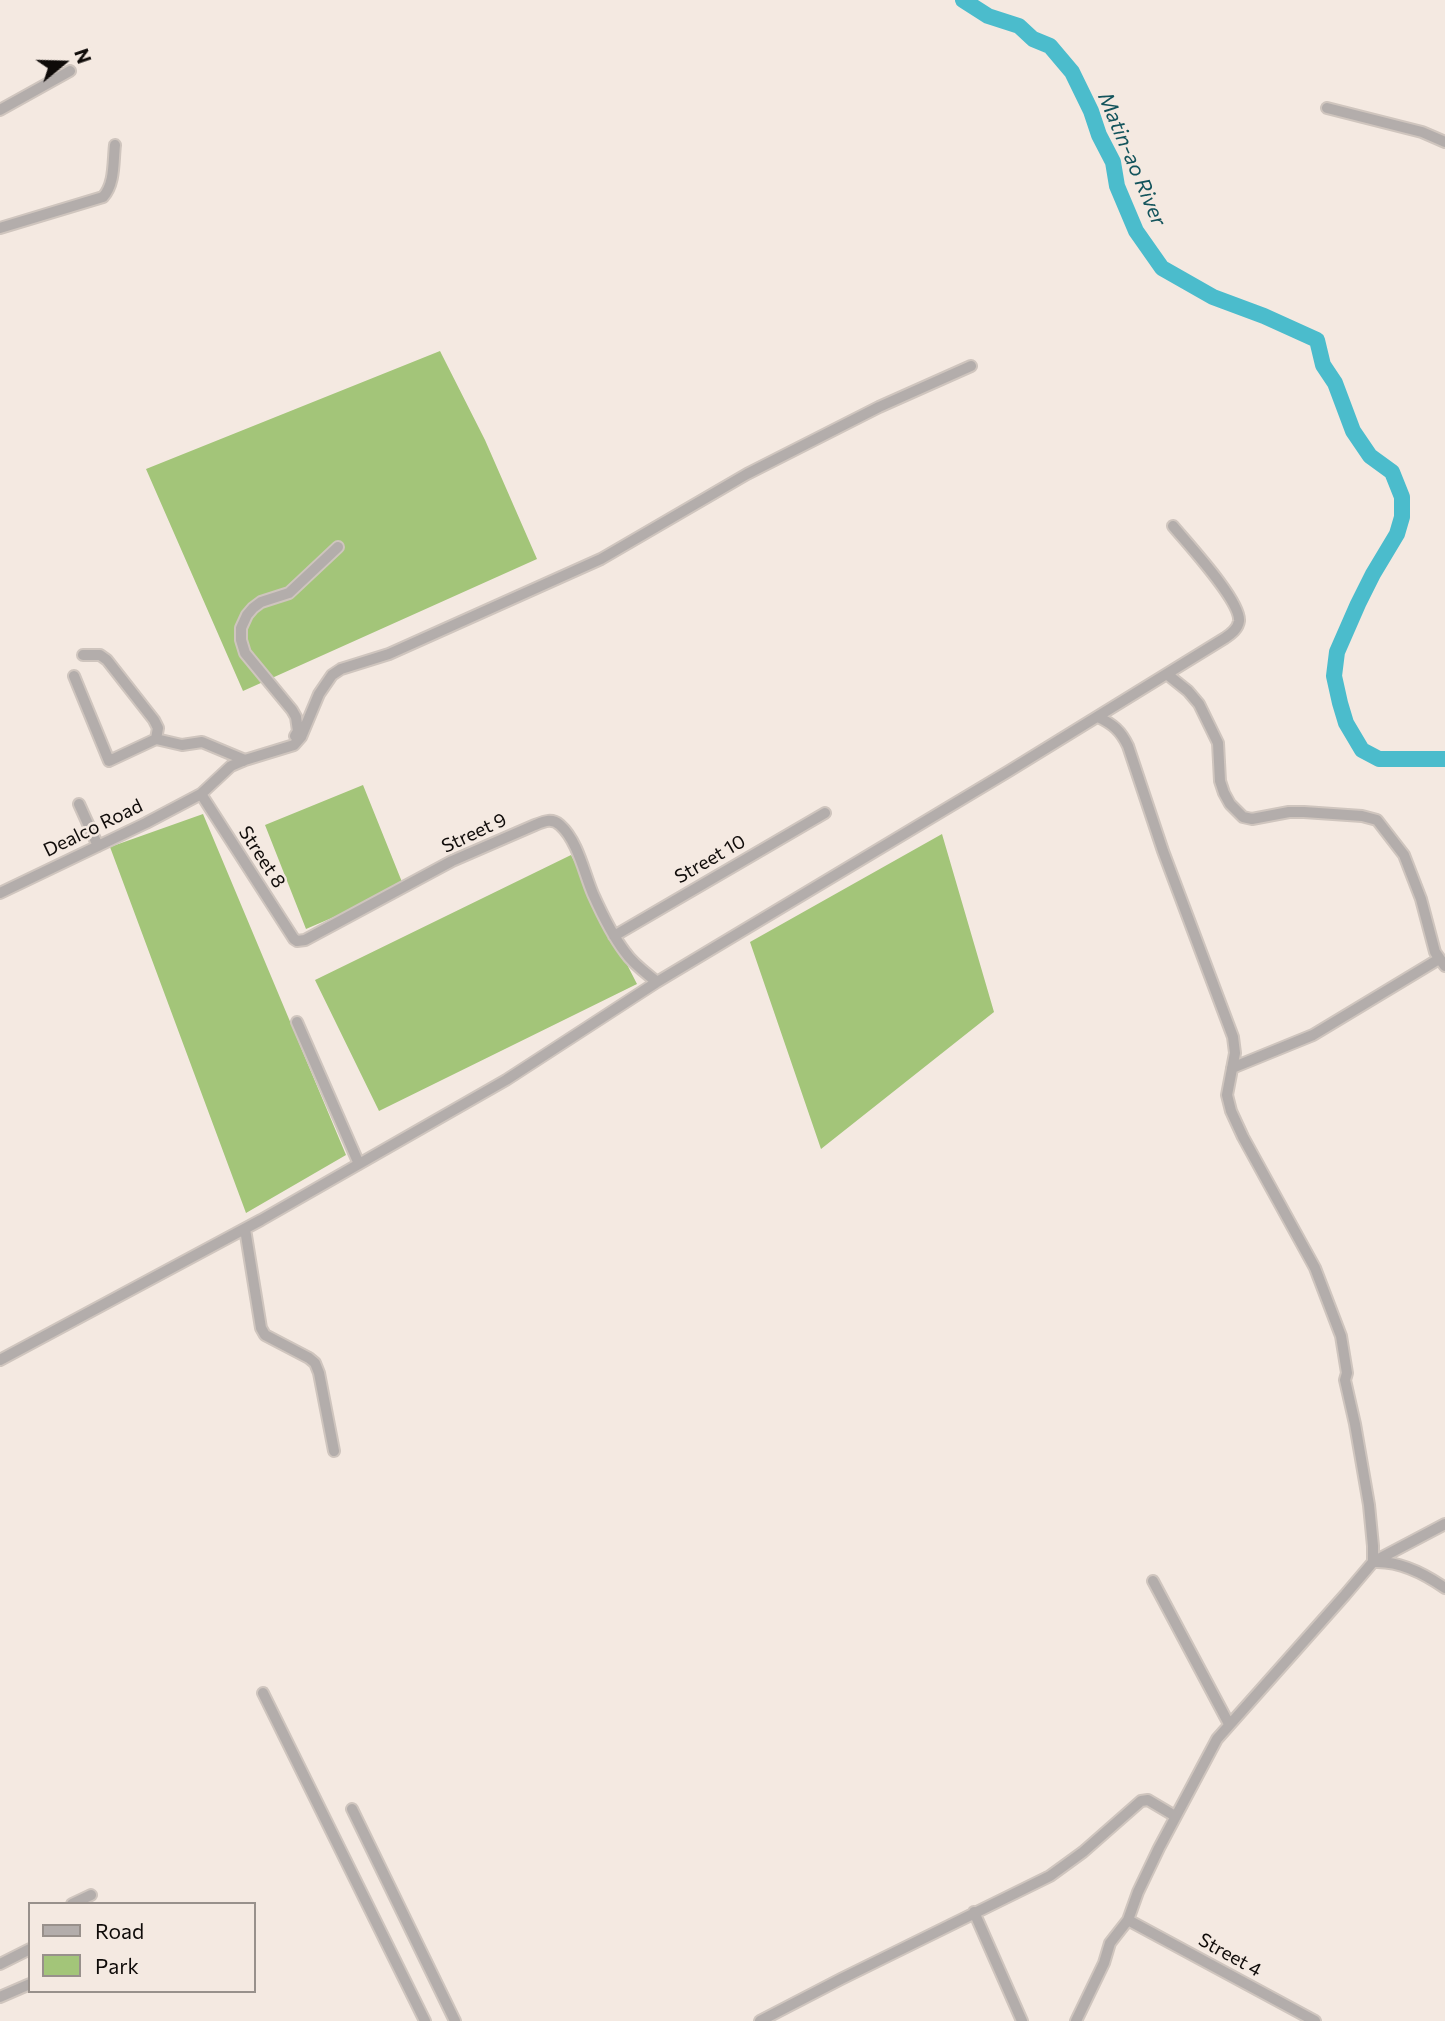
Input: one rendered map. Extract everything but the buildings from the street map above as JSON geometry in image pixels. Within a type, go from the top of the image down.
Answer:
[{"type":"street","points":[[0,110],[71,71]]},
{"type":"street","points":[[1327,108],[1422,132],[1445,142]]},
{"type":"street","points":[[0,228],[103,197],[110,184],[115,145]]},
{"type":"street","points":[[289,747],[301,737],[319,694],[332,675],[341,668],[389,654],[601,559],[747,474],[879,407],[971,366]]},
{"type":"street","points":[[0,1360],[245,1229],[506,1080],[657,982],[1168,675],[1225,638],[1237,627],[1239,621],[1235,604],[1173,526]]},
{"type":"street","points":[[289,747],[298,731],[296,718],[245,653],[241,640],[242,628],[247,615],[256,605],[289,593],[338,547]]},
{"type":"street","points":[[83,655],[100,655],[107,660],[154,720],[158,728],[156,739]]},
{"type":"street","points":[[1168,675],[1199,704],[1218,743],[1220,780],[1224,793],[1230,804],[1243,817],[1252,819],[1304,811],[1362,816],[1377,820],[1407,860],[1435,952],[1442,963],[1313,1035],[1232,1068]]},
{"type":"street","points":[[74,676],[108,761],[156,739],[181,745],[202,742],[245,760]]},
{"type":"street","points":[[1097,717],[1114,726],[1128,747],[1163,851],[1233,1037],[1236,1048],[1227,1095],[1231,1111],[1315,1268],[1341,1336],[1347,1373],[1345,1380],[1369,1505],[1373,1562]]},
{"type":"street","name":"Dealco Road","points":[[0,893],[146,823],[201,793],[230,766],[289,747]]},
{"type":"street","name":"Street 8","points":[[201,793],[294,939]]},
{"type":"street","points":[[79,804],[98,846]]},
{"type":"street","name":"Street 10","points":[[614,936],[825,813]]},
{"type":"street","name":"Street 9","points":[[294,939],[305,940],[452,861],[548,820],[554,821],[565,830],[614,936]]},
{"type":"street","points":[[614,936],[631,959],[657,982]]},
{"type":"street","points":[[297,1022],[359,1164]]},
{"type":"street","points":[[245,1229],[261,1328],[265,1335],[315,1363],[334,1451]]},
{"type":"street","points":[[1076,2021],[1111,1943],[1128,1920],[1138,1892],[1175,1816],[1228,1724],[1373,1562],[1445,1524]]},
{"type":"street","points":[[1373,1562],[1397,1564],[1445,1588]]},
{"type":"street","points":[[1153,1581],[1228,1724]]},
{"type":"street","points":[[263,1693],[425,2021]]},
{"type":"street","points":[[760,2021],[1060,1870],[1141,1801],[1148,1801],[1175,1816]]},
{"type":"street","points":[[352,1809],[455,2021]]},
{"type":"street","points":[[74,1902],[90,1895]]},
{"type":"street","points":[[974,1912],[1022,2021]]},
{"type":"street","name":"Street 4","points":[[1128,1920],[1315,2021]]},
{"type":"street","points":[[0,1964],[28,1950]]},
{"type":"street","points":[[0,1997],[28,1984]]},
{"type":"green space","points":[[440,351],[485,440],[537,559],[243,691],[146,469]]},
{"type":"green space","points":[[363,785],[404,887],[306,929],[265,825]]},
{"type":"green space","points":[[203,814],[346,1155],[246,1213],[110,847]]},
{"type":"green space","points":[[942,834],[994,1012],[821,1149],[750,942]]},
{"type":"green space","points":[[571,855],[637,984],[379,1111],[315,980]]},
{"type":"waterway","name":"Matin-ao River","points":[[963,0],[988,16],[1019,26],[1033,39],[1050,46],[1072,72],[1113,162],[1117,186],[1136,231],[1162,268],[1213,297],[1317,340],[1323,365],[1335,383],[1353,431],[1370,456],[1392,472],[1402,497],[1402,517],[1397,534],[1373,574],[1337,652],[1334,676],[1346,723],[1362,750],[1379,759],[1445,759]]}]
